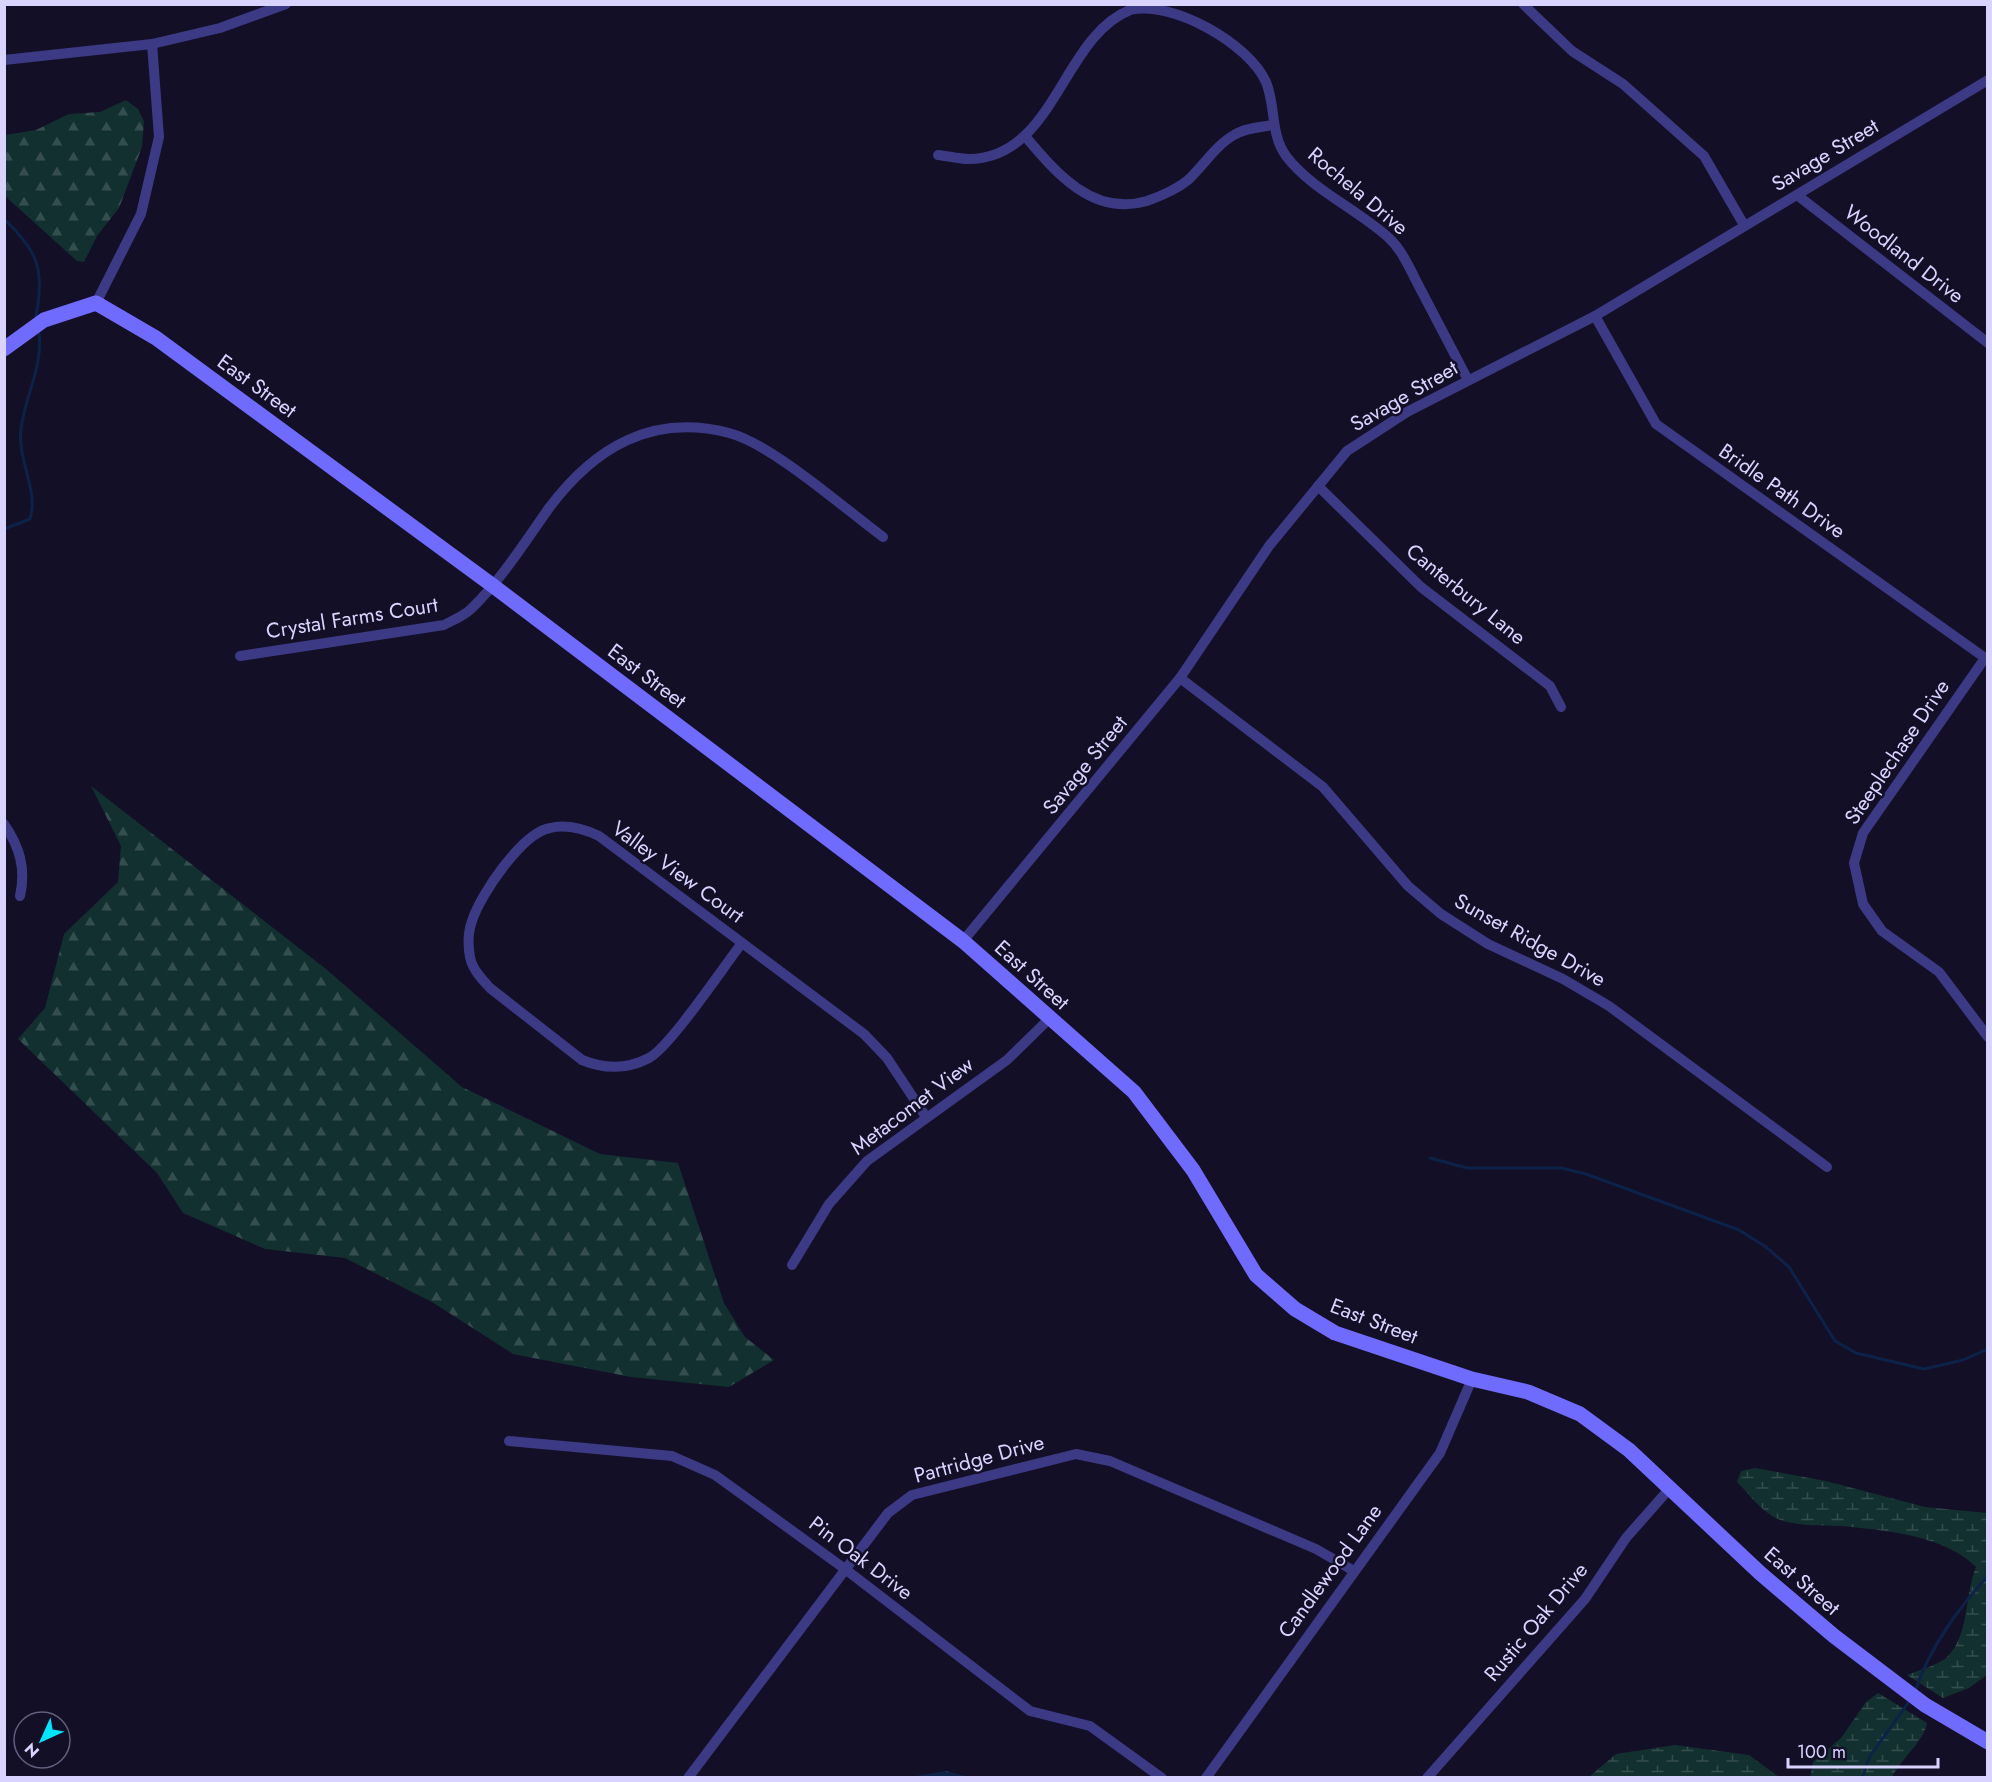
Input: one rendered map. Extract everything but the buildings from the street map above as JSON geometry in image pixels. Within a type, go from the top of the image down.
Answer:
[{"type":"street","points":[[4,60],[152,44],[220,28],[285,4]]},
{"type":"street","points":[[1523,4],[1572,51],[1623,84],[1704,156],[1744,225]]},
{"type":"street","name":"Rochela Drive","points":[[938,155],[968,159],[981,158],[997,153],[1025,136],[1101,31],[1114,19],[1132,10],[1154,7],[1174,9],[1189,14],[1255,65],[1266,83],[1278,144],[1297,168],[1398,247],[1468,380]]},
{"type":"street","points":[[4,349],[44,320],[96,303],[141,214],[159,136],[152,44]]},
{"type":"street","name":"Savage Street","points":[[963,941],[1090,790],[1180,678],[1269,546],[1347,451],[1407,412],[1595,316],[1988,80]]},
{"type":"street","points":[[1025,136],[1057,174],[1077,190],[1097,200],[1124,205],[1163,196],[1186,182],[1234,134],[1274,125]]},
{"type":"street","name":"Woodland Drive","points":[[1797,195],[1988,343]]},
{"type":"street","name":"East Street","points":[[96,303],[156,338],[492,585],[963,941],[1134,1092],[1193,1170],[1256,1275],[1295,1309],[1335,1333],[1472,1379],[1528,1392],[1580,1414],[1629,1450],[1760,1573],[1834,1636],[1925,1705],[1988,1742]]},
{"type":"street","name":"Bridle Path Drive","points":[[1595,316],[1656,424],[1986,659]]},
{"type":"street","name":"Crystal Farms Court","points":[[240,656],[444,626],[470,611],[562,491],[592,459],[635,435],[683,426],[730,433],[773,455],[883,537]]},
{"type":"street","name":"Canterbury Lane","points":[[1318,486],[1421,587],[1550,686],[1561,707]]},
{"type":"street","name":"Steeplechase Drive","points":[[1986,659],[1863,833],[1854,863],[1863,904],[1882,931],[1939,972],[1988,1037]]},
{"type":"street","name":"Sunset Ridge Drive","points":[[1180,678],[1323,787],[1407,886],[1441,914],[1488,944],[1563,979],[1609,1006],[1827,1167]]},
{"type":"street","points":[[4,824],[12,835],[25,874],[20,896]]},
{"type":"street","name":"Valley View Court","points":[[742,943],[666,1042],[651,1058],[620,1067],[600,1067],[582,1059],[490,988],[479,976],[470,960],[468,941],[472,920],[519,846],[548,828],[584,829],[599,836],[742,943],[877,1046],[926,1118]]},
{"type":"street","name":"Metacomet View","points":[[792,1265],[829,1204],[867,1161],[1007,1060],[1049,1019]]},
{"type":"street","name":"Candlewood Lane","points":[[1206,1778],[1440,1453],[1472,1379]]},
{"type":"street","name":"Pin Oak Drive","points":[[509,1441],[672,1456],[715,1475],[845,1569],[1030,1710],[1090,1726],[1162,1778]]},
{"type":"street","name":"Partridge Drive","points":[[688,1778],[888,1513],[912,1495],[1076,1454],[1110,1461],[1316,1548],[1354,1571]]},
{"type":"street","name":"Rustic Oak Drive","points":[[1427,1778],[1585,1599],[1626,1538],[1670,1488]]},
{"type":"green space","points":[[126,100],[138,109],[144,121],[142,147],[119,208],[97,236],[84,262],[77,261],[5,196],[5,135],[36,130],[69,114],[100,112]]},
{"type":"green space","points":[[91,786],[326,969],[462,1087],[600,1154],[678,1163],[724,1303],[745,1337],[774,1360],[729,1387],[631,1377],[513,1354],[432,1302],[345,1258],[265,1249],[183,1213],[157,1173],[18,1039],[45,1008],[64,934],[118,882],[121,846]]},
{"type":"green space","points":[[1755,1468],[1826,1481],[1925,1507],[1987,1513],[1987,1675],[1969,1688],[1943,1698],[1907,1675],[1942,1661],[1954,1649],[1963,1627],[1976,1567],[1950,1549],[1918,1537],[1842,1526],[1795,1524],[1778,1519],[1761,1507],[1737,1482],[1741,1471]]},
{"type":"green space","points":[[1878,1693],[1927,1723],[1922,1736],[1892,1777],[1810,1777],[1813,1762],[1841,1738],[1866,1702]]},
{"type":"green space","points":[[1675,1745],[1749,1755],[1779,1777],[1589,1777],[1616,1754]]},
{"type":"water","points":[[946,1771],[969,1777],[910,1777]]},
{"type":"waterway","points":[[4,219],[25,241],[36,262],[40,286],[36,316]]},
{"type":"waterway","points":[[4,529],[30,519],[32,508],[32,497],[22,452],[21,429],[36,370],[40,346],[39,334]]},
{"type":"waterway","points":[[1430,1158],[1467,1168],[1561,1168],[1586,1174],[1739,1230],[1766,1247],[1789,1267],[1835,1341],[1856,1353],[1924,1369],[1963,1360],[1988,1349]]},
{"type":"waterway","points":[[1916,1689],[1946,1629],[1988,1576]]},
{"type":"waterway","points":[[1862,1778],[1870,1756],[1908,1703]]}]
